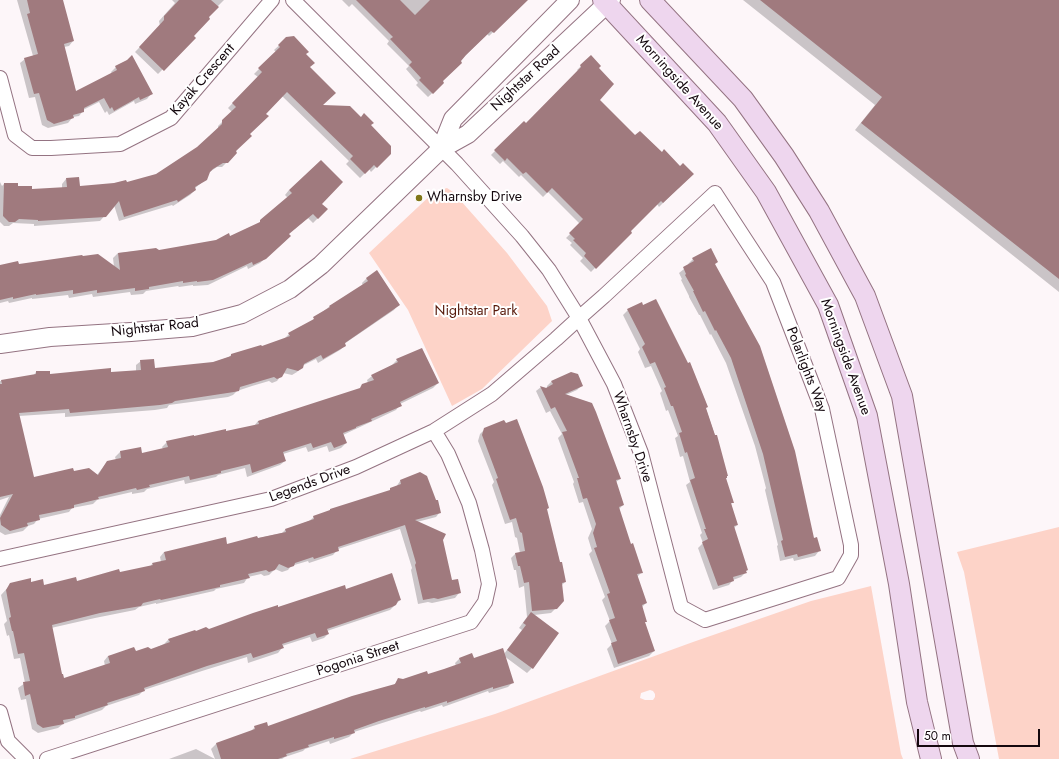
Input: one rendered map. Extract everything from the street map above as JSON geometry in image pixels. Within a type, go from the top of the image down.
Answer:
[{"type":"main road","points":[[650,0],[743,99],[784,156],[819,211],[865,296],[902,396],[961,736],[969,759]]},
{"type":"main road","name":"Morningside Avenue","points":[[607,1],[717,123],[766,192],[828,305],[867,416],[899,584],[917,702],[931,759]]},
{"type":"street","name":"Kayak Crescent","points":[[0,78],[16,135],[32,148],[120,144],[171,118],[272,0]]},
{"type":"street","name":"Wharnsby Drive","points":[[293,0],[456,164],[522,236],[549,270],[579,318],[614,384],[641,453],[681,607]]},
{"type":"street","name":"Nightstar Road","points":[[441,149],[453,119],[570,0]]},
{"type":"street","name":"Nightstar Road","points":[[0,344],[50,337],[192,327],[242,314],[290,289],[320,265],[441,149],[468,134],[607,1]]},
{"type":"street","name":"Polarlights Way","points":[[579,318],[715,193],[772,282],[822,409],[851,545],[851,555],[838,578],[704,620],[681,607]]},
{"type":"street","name":"Legends Drive","points":[[0,559],[271,499],[356,467],[434,430],[492,394],[579,318]]},
{"type":"street","name":"Pogonia Street","points":[[47,759],[470,622],[485,602],[489,584],[482,550],[469,503],[448,454],[434,430]]},
{"type":"street","points":[[0,712],[8,741],[26,759]]},
{"type":"green space","name":"Nightstar Park","points":[[447,188],[453,192],[507,253],[547,306],[552,321],[482,389],[452,406],[408,310],[369,253],[434,192]]},
{"type":"green space","points":[[1059,527],[1059,759],[999,759],[964,572],[957,552]]},
{"type":"green space","points":[[871,586],[903,759],[350,759],[495,714],[811,601]],"holes":[[[650,690],[655,694],[653,700],[645,700],[640,698],[641,693]]]},
{"type":"building","points":[[27,0],[63,0],[74,41],[64,44],[76,91],[117,70],[115,66],[127,60],[132,55],[153,94],[140,100],[139,97],[114,111],[112,107],[110,109],[104,98],[84,108],[84,112],[73,115],[74,118],[54,124],[47,120],[39,93],[34,94],[24,58],[38,54],[27,14],[30,13]]},
{"type":"building","points":[[179,0],[211,0],[219,7],[194,36],[196,38],[164,71],[139,47],[164,20],[164,16]]},
{"type":"building","points":[[356,0],[400,0],[415,15],[430,0],[528,0],[494,33],[491,31],[466,55],[461,61],[462,63],[443,81],[444,83],[433,94],[419,80],[421,78],[409,65],[412,62],[390,39],[393,37]]},
{"type":"building","points":[[760,0],[1059,0],[1059,279],[861,123],[882,97]]},
{"type":"building","points":[[294,36],[309,52],[306,54],[315,63],[310,67],[336,93],[323,105],[350,106],[361,117],[364,113],[374,123],[371,125],[391,146],[391,154],[377,168],[374,165],[365,174],[350,159],[353,156],[287,92],[266,114],[269,116],[250,134],[252,136],[236,151],[237,153],[228,163],[223,163],[213,169],[207,180],[195,187],[196,190],[178,202],[177,200],[124,217],[119,201],[106,217],[38,221],[19,219],[15,222],[9,222],[3,216],[4,183],[18,183],[18,186],[32,186],[32,189],[67,187],[66,178],[79,177],[80,186],[114,183],[126,180],[127,182],[156,174],[197,147],[222,124],[222,120],[236,107],[232,103],[262,72],[258,68],[280,47],[278,45],[286,37]]},
{"type":"building","points":[[591,55],[601,66],[599,68],[614,84],[600,100],[635,135],[640,131],[662,152],[664,149],[680,166],[683,163],[694,174],[663,203],[661,201],[596,269],[584,256],[586,253],[573,240],[575,239],[569,233],[583,219],[552,188],[547,193],[526,172],[523,174],[507,158],[505,161],[494,150],[524,121],[526,123]]},
{"type":"building","points":[[321,160],[343,182],[322,204],[328,209],[318,219],[313,214],[289,234],[291,236],[266,259],[253,265],[252,262],[213,280],[183,283],[183,281],[135,291],[135,288],[97,293],[97,290],[73,294],[73,290],[36,294],[13,299],[13,297],[0,300],[0,265],[18,261],[19,264],[98,254],[120,270],[118,253],[156,248],[159,250],[216,240],[229,233],[230,236],[260,222],[260,220],[292,193],[289,190]]},
{"type":"building","points":[[711,248],[718,262],[715,264],[760,346],[795,451],[814,538],[817,537],[821,551],[798,557],[797,554],[785,557],[781,541],[783,540],[763,454],[731,358],[705,311],[703,312],[685,275],[686,274],[683,267],[694,261],[692,258]]},
{"type":"building","points":[[377,270],[400,305],[345,343],[346,346],[323,359],[321,355],[304,364],[303,368],[298,371],[287,368],[282,377],[277,379],[274,377],[240,387],[239,391],[175,401],[160,405],[70,413],[69,409],[19,413],[34,477],[73,468],[74,471],[89,468],[98,475],[107,461],[121,458],[120,451],[141,447],[142,453],[168,447],[166,441],[259,424],[258,421],[360,388],[362,384],[374,380],[371,375],[398,362],[396,359],[422,348],[439,383],[400,402],[402,406],[343,433],[347,443],[334,448],[331,442],[313,448],[311,443],[283,452],[286,461],[252,473],[250,464],[221,471],[221,473],[190,480],[189,476],[149,485],[150,487],[137,490],[136,488],[98,497],[99,499],[74,505],[74,508],[39,515],[40,520],[27,523],[28,526],[10,531],[1,525],[0,518],[13,494],[0,497],[1,380],[36,374],[36,371],[50,371],[50,374],[111,368],[111,372],[141,370],[140,360],[154,359],[155,368],[213,362],[231,356],[231,354],[261,345],[262,346],[290,336],[288,333],[314,319],[313,317],[368,281],[366,278]]},
{"type":"building","points":[[656,299],[688,363],[690,362],[708,407],[706,408],[715,435],[717,435],[728,476],[726,478],[734,503],[731,503],[738,525],[734,526],[748,570],[746,571],[747,573],[733,577],[734,581],[718,586],[702,542],[708,539],[690,480],[695,478],[679,433],[682,432],[673,406],[671,406],[664,388],[666,387],[655,362],[650,364],[642,347],[645,344],[627,309],[642,302],[643,305]]},
{"type":"building","points":[[571,372],[578,374],[583,386],[565,394],[592,403],[596,412],[621,479],[616,480],[624,505],[619,507],[631,544],[633,543],[643,573],[637,574],[647,603],[642,605],[647,622],[645,622],[655,651],[618,664],[611,643],[617,641],[609,620],[615,618],[607,594],[610,593],[594,548],[597,547],[593,533],[596,524],[587,498],[583,499],[577,478],[579,478],[562,432],[567,431],[555,407],[551,409],[540,386],[546,388],[553,384],[551,381]]},
{"type":"building","points":[[517,419],[543,487],[549,508],[547,509],[560,562],[562,562],[566,582],[562,583],[564,601],[557,609],[532,611],[529,582],[524,583],[515,553],[525,551],[522,533],[520,532],[516,518],[510,520],[496,479],[498,478],[482,435],[484,428],[504,420],[506,423]]},
{"type":"building","points":[[420,472],[427,476],[436,500],[438,500],[441,513],[415,520],[446,534],[443,540],[452,580],[458,579],[461,593],[438,599],[434,598],[423,600],[415,565],[416,563],[405,525],[338,547],[339,551],[295,563],[294,566],[288,568],[279,564],[275,570],[269,572],[266,570],[248,574],[250,578],[220,585],[220,587],[160,599],[143,603],[141,606],[100,613],[52,625],[64,678],[110,663],[108,656],[134,647],[136,651],[148,647],[151,649],[170,642],[168,639],[195,630],[196,631],[206,627],[209,629],[278,605],[278,607],[345,585],[346,589],[392,573],[401,600],[392,607],[327,629],[329,634],[317,638],[315,633],[282,644],[284,648],[253,658],[251,653],[207,666],[144,688],[145,691],[107,703],[108,705],[75,716],[75,718],[63,720],[64,724],[43,728],[37,724],[30,694],[25,696],[23,682],[30,681],[24,653],[18,654],[9,618],[11,617],[6,590],[10,583],[31,578],[31,582],[43,579],[44,585],[76,577],[77,581],[119,569],[120,572],[153,565],[152,563],[166,560],[164,552],[226,537],[227,544],[257,536],[258,538],[286,532],[285,529],[314,519],[313,516],[330,509],[390,490],[390,488],[401,484],[400,480]]},
{"type":"building","points":[[531,612],[559,633],[533,669],[507,650],[526,625],[523,623]]},
{"type":"building","points":[[503,648],[514,683],[493,689],[493,687],[447,703],[447,701],[379,721],[354,730],[355,733],[334,739],[334,737],[308,745],[309,747],[286,754],[287,756],[278,759],[221,759],[216,743],[255,729],[254,726],[267,722],[268,726],[352,696],[395,684],[398,678],[403,679],[427,671],[428,674],[444,669],[461,663],[459,658],[472,653],[474,658]]},
{"type":"place","name":"Wharnsby Drive","points":[[419,198]]}]
